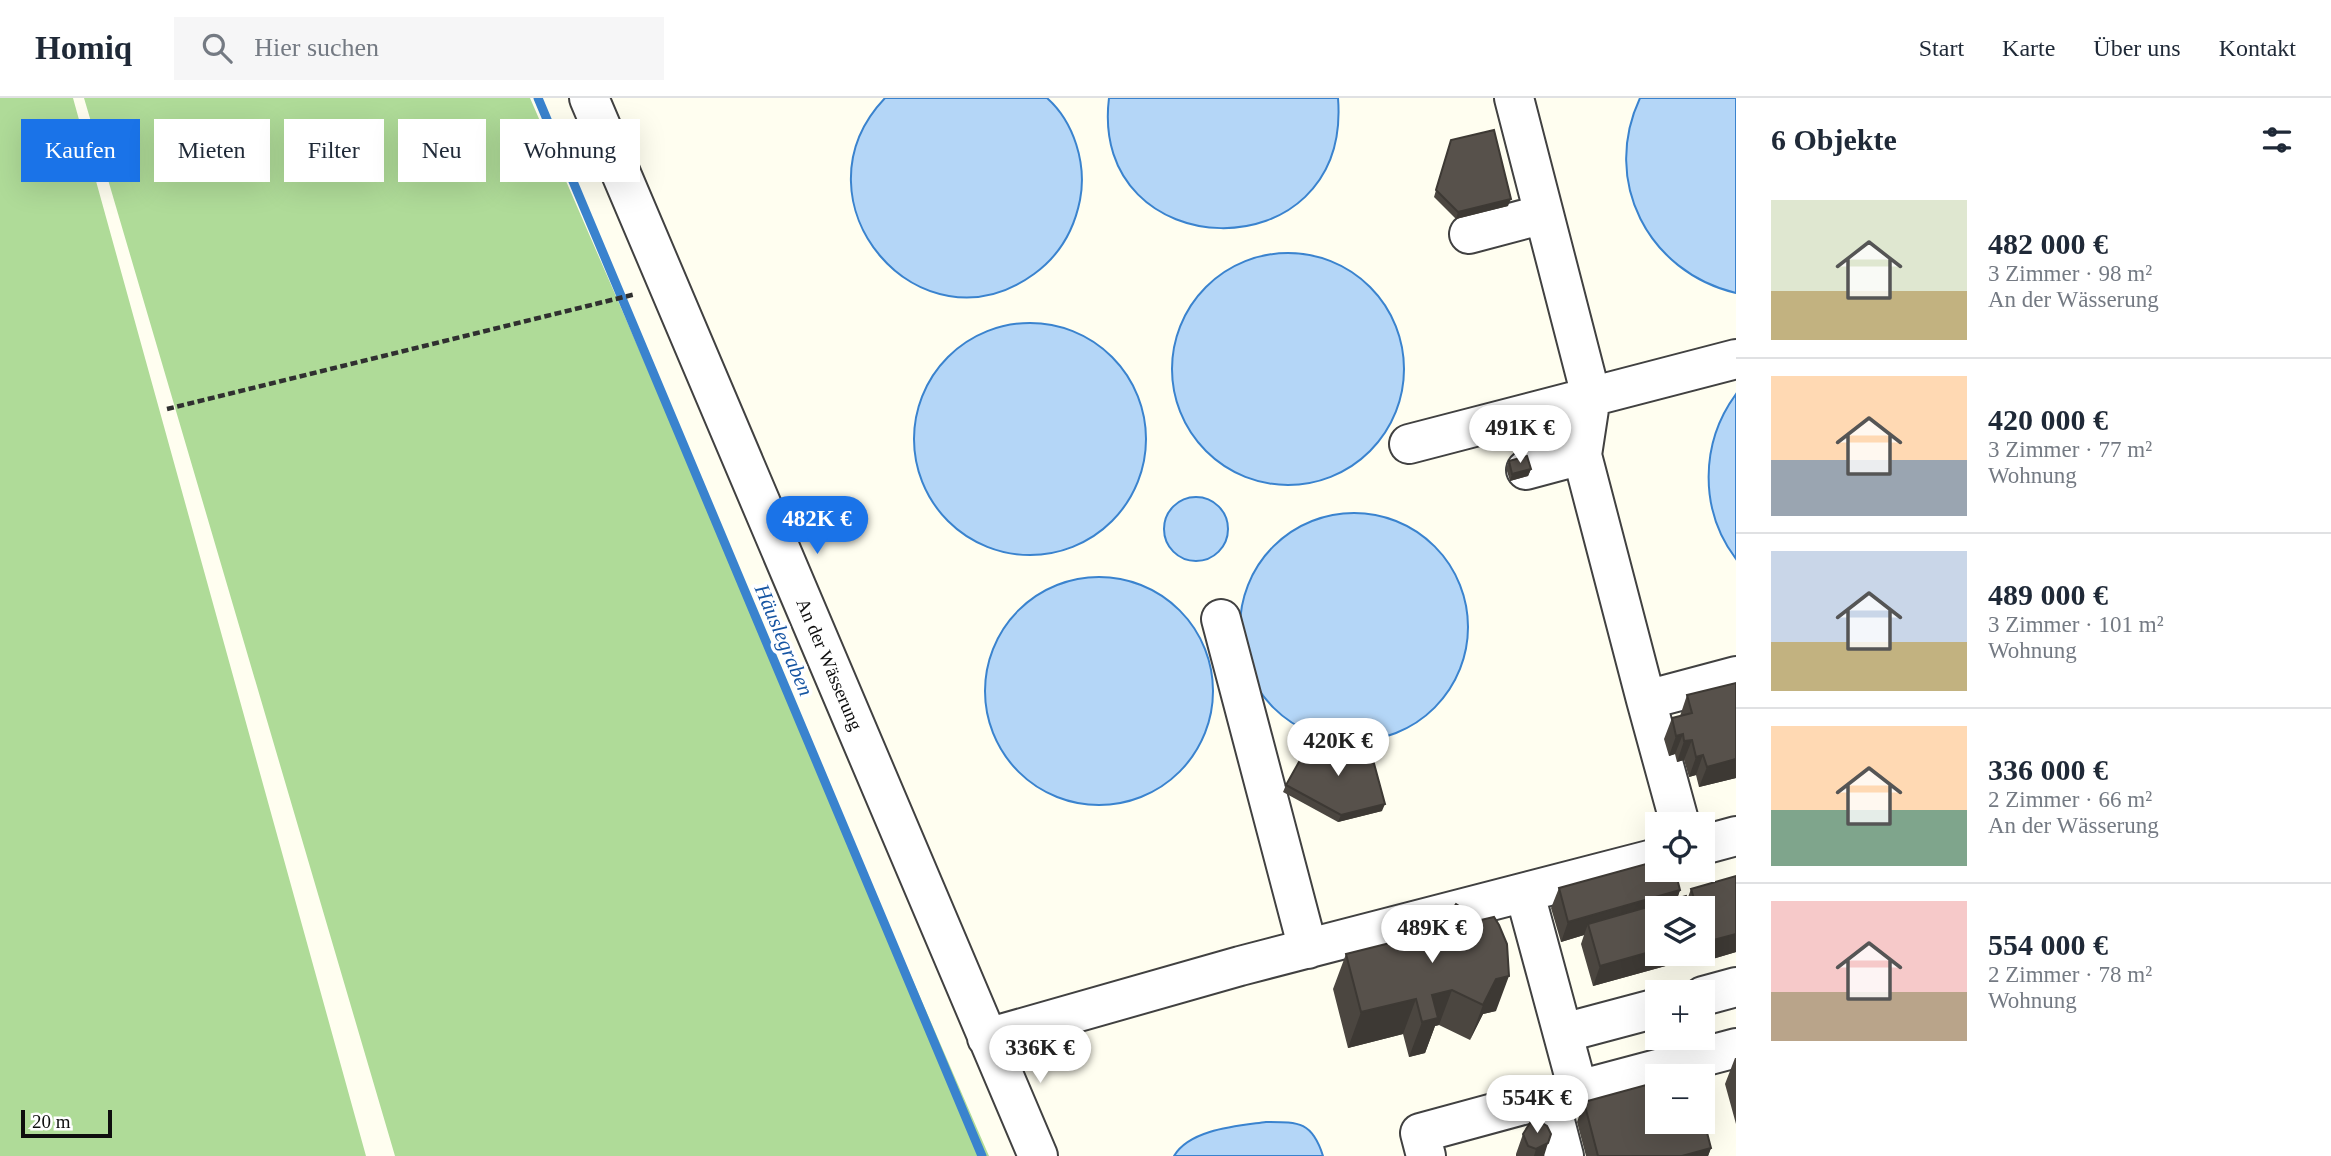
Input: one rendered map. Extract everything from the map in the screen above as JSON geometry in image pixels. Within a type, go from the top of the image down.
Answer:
[{"type":"street","name":"An der Wässerung","points":[[589,98],[1038,1156]]},
{"type":"street","points":[[1514,98],[1591,396],[1582,455],[1677,812]]},
{"type":"street","points":[[1469,234],[1544,214]]},
{"type":"street","points":[[1409,444],[1736,359]]},
{"type":"street","points":[[1526,470],[1582,455]]},
{"type":"street","points":[[1221,619],[1308,949]]},
{"type":"street","points":[[1646,700],[1736,676]]},
{"type":"street","points":[[1715,842],[1736,836]]},
{"type":"street","points":[[987,1038],[1308,949],[1645,861]]},
{"type":"street","points":[[1525,894],[1563,1033],[1564,1156]]},
{"type":"street","points":[[1715,993],[1736,987]]},
{"type":"street","points":[[1563,1033],[1645,1011]]},
{"type":"street","points":[[1426,1156],[1420,1133],[1736,1048]]},
{"type":"path","points":[[167,409],[630,295]]},
{"type":"green space","points":[[0,98],[73,98],[79,119],[21,119],[21,182],[96,182],[366,1156],[0,1156]]},
{"type":"green space","points":[[84,98],[530,98],[539,119],[500,119],[500,182],[566,182],[989,1156],[395,1156],[109,182],[140,182],[140,119],[90,119]]},
{"type":"water","points":[[885,98],[1047,98],[1065,119],[1071,131],[1080,158],[1082,186],[1074,222],[1058,251],[1043,267],[991,294],[949,296],[911,282],[880,256],[859,221],[851,181],[859,139]]},
{"type":"water","points":[[1109,98],[1338,98],[1331,156],[1305,197],[1266,221],[1221,228],[1176,219],[1138,194],[1113,154]]},
{"type":"water","points":[[1640,98],[1736,98],[1736,293],[1705,282],[1678,265],[1657,244],[1640,219],[1630,191],[1626,161],[1629,129]]},
{"type":"water","points":[[1288,253],[1332,262],[1370,287],[1395,325],[1404,369],[1395,413],[1370,451],[1332,476],[1288,485],[1244,476],[1206,451],[1181,413],[1172,369],[1181,325],[1206,287],[1244,262]]},
{"type":"water","points":[[1030,323],[1074,332],[1112,357],[1137,395],[1146,439],[1137,483],[1112,521],[1074,546],[1030,555],[986,546],[948,521],[923,483],[914,439],[923,395],[948,357],[986,332]]},
{"type":"water","points":[[1736,394],[1736,559],[1715,519],[1709,476],[1710,455],[1716,434],[1724,413]]},
{"type":"water","points":[[1190,497],[1202,497],[1219,506],[1226,517],[1226,541],[1219,552],[1202,561],[1190,561],[1178,556],[1169,547],[1164,535],[1164,523],[1169,511],[1178,502]]},
{"type":"water","points":[[1343,513],[1365,513],[1398,521],[1435,546],[1460,583],[1468,627],[1460,671],[1435,708],[1398,733],[1365,741],[1343,741],[1300,728],[1266,700],[1248,671],[1240,638],[1240,616],[1253,573],[1281,539],[1310,521]]},
{"type":"water","points":[[1088,577],[1110,577],[1143,585],[1180,610],[1205,647],[1213,691],[1205,735],[1180,772],[1143,797],[1110,805],[1088,805],[1045,792],[1011,764],[993,735],[985,702],[985,680],[998,637],[1026,603],[1055,585]]},
{"type":"water","points":[[1266,1122],[1287,1122],[1309,1130],[1319,1144],[1323,1156],[1174,1156],[1181,1147],[1203,1134]]},
{"type":"building","points":[[1494,130],[1511,199],[1458,212],[1436,190],[1451,140]]},
{"type":"building","points":[[1527,456],[1531,469],[1512,474],[1509,461]]},
{"type":"building","points":[[1736,683],[1736,759],[1707,767],[1703,755],[1696,757],[1692,740],[1684,741],[1683,734],[1676,736],[1672,718],[1692,713],[1687,695]]},
{"type":"building","points":[[1313,737],[1341,753],[1369,745],[1385,804],[1341,815],[1286,785]]},
{"type":"building","points":[[1645,864],[1645,882],[1678,882],[1680,890],[1659,896],[1645,896],[1645,900],[1568,922],[1559,888]]},
{"type":"building","points":[[1736,876],[1736,934],[1715,940],[1715,896],[1693,896],[1691,889]]},
{"type":"building","points":[[1456,904],[1481,920],[1494,917],[1507,944],[1509,976],[1496,979],[1483,1005],[1452,990],[1432,995],[1438,1018],[1422,1022],[1416,999],[1361,1012],[1346,954],[1402,940],[1399,928],[1411,925],[1415,937],[1436,932]]},
{"type":"building","points":[[1645,908],[1645,953],[1600,966],[1588,924]]},
{"type":"building","points":[[1645,1085],[1645,1134],[1707,1134],[1711,1148],[1682,1156],[1598,1156],[1584,1102]]},
{"type":"building","points":[[1539,1121],[1547,1126],[1551,1134],[1548,1143],[1536,1149],[1528,1146],[1523,1134],[1530,1123]]},
{"type":"waterway","name":"Häuslegraben","points":[[538,98],[982,1156]]}]
